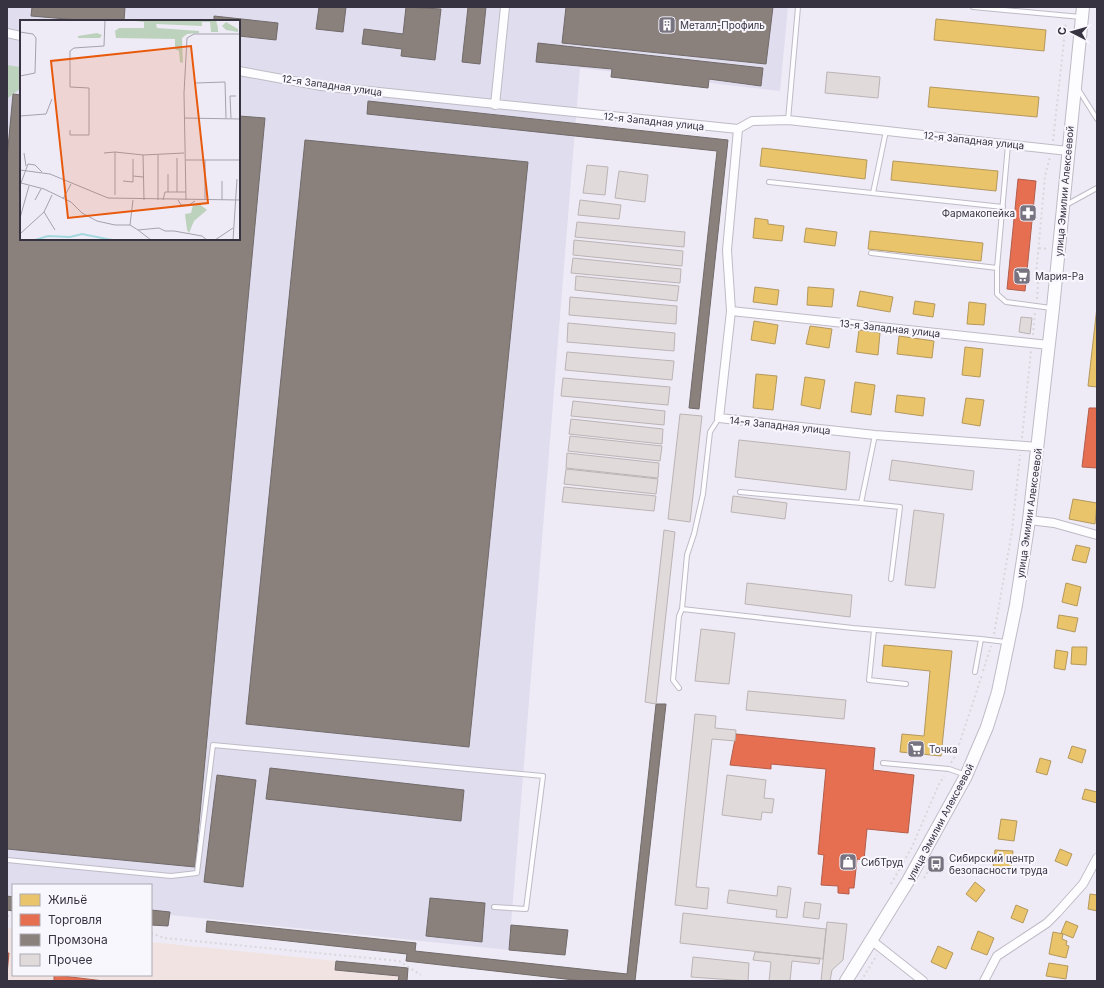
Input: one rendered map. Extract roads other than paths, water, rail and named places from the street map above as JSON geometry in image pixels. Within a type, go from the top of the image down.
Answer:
[{"type":"street","points":[[495,105],[505,7]]},
{"type":"street","name":"улица Эмилии Алексеевой","points":[[846,981],[908,881],[966,776],[987,727],[998,692],[1029,520],[1053,308],[1082,12]]},
{"type":"street","points":[[7,33],[20,36]]},
{"type":"street","name":"12-я Западная улица","points":[[240,71],[321,86],[738,129],[752,121],[788,120],[1068,151]]},
{"type":"street","points":[[719,418],[731,311],[728,250],[738,129]]},
{"type":"street","name":"13-я Западная улица","points":[[731,311],[1049,345]]},
{"type":"street","name":"14-я Западная улица","points":[[719,418],[875,435],[1038,447]]},
{"type":"street","points":[[1029,520],[1054,523],[1097,535]]},
{"type":"street","points":[[984,981],[997,956],[1047,923],[1057,913],[1083,884],[1097,858]]},
{"type":"street","points":[[871,940],[923,981]]},
{"type":"lane","points":[[788,120],[798,7]]},
{"type":"lane","points":[[973,7],[1082,12]]},
{"type":"lane","points":[[1074,83],[1097,119]]},
{"type":"lane","points":[[873,193],[886,130]]},
{"type":"lane","points":[[1008,144],[997,268],[998,294],[1006,302],[1053,308]]},
{"type":"lane","points":[[769,182],[1002,207]]},
{"type":"lane","points":[[1062,208],[1097,188]]},
{"type":"lane","points":[[871,253],[997,268]]},
{"type":"lane","name":"14-я Западная улица","points":[[679,688],[673,680],[687,555],[694,534],[703,494],[710,432],[719,418]]},
{"type":"lane","points":[[862,502],[875,435]]},
{"type":"lane","points":[[740,492],[862,502],[900,507],[891,579]]},
{"type":"lane","points":[[682,609],[1008,643]]},
{"type":"lane","points":[[874,630],[869,680],[906,684]]},
{"type":"lane","points":[[975,672],[981,639]]},
{"type":"lane","points":[[7,860],[171,876],[197,873],[214,746],[543,776],[526,910],[494,907]]},
{"type":"lane","points":[[883,763],[949,769],[966,776]]},
{"type":"place","name":"Металл-Профиль","points":[[667,25]]},
{"type":"place","name":"Фармакопейка","points":[[1028,213]]},
{"type":"place","name":"Мария-Ра","points":[[1022,276]]},
{"type":"place","name":"Точка","points":[[916,749]]},
{"type":"place","name":"СибТруд","points":[[848,862]]},
{"type":"place","name":"Сибирский центр безопасности труда","points":[[936,864]]}]
